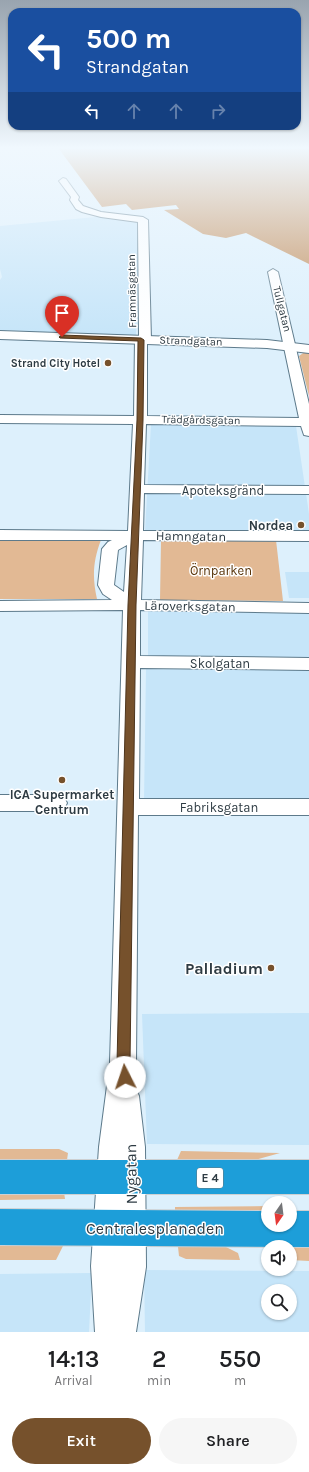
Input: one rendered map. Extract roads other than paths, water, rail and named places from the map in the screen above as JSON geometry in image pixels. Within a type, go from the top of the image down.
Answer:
[{"type":"highway","name":"E 4","points":[[0,1177],[309,1177]]},
{"type":"highway","name":"Centralesplanaden","points":[[0,1227],[309,1229]]},
{"type":"main road","name":"Strandgatan","points":[[0,335],[267,344],[291,350],[309,349]]},
{"type":"street","name":"Framnäsgatan","points":[[91,211],[143,220],[143,340]]},
{"type":"street","name":"Tullgatan","points":[[273,272],[308,427]]},
{"type":"street","name":"Nygatan","points":[[120,1332],[131,1267],[120,1228],[121,1177],[112,1147],[123,1063],[132,605],[143,340]]},
{"type":"street","name":"Trädgårdsgatan","points":[[0,419],[140,420],[308,427]]},
{"type":"street","name":"Apoteksgränd","points":[[137,489],[309,490]]},
{"type":"street","name":"Hamngatan","points":[[0,535],[309,536]]},
{"type":"street","points":[[132,605],[108,590],[106,585],[110,549],[114,545],[134,536]]},
{"type":"street","name":"Läroverksgatan","points":[[0,606],[132,605],[309,608]]},
{"type":"street","name":"Skolgatan","points":[[131,662],[309,664]]},
{"type":"street","points":[[0,803],[57,803]]},
{"type":"street","name":"Fabriksgatan","points":[[128,806],[309,807]]},
{"type":"street","name":"Nygatan","points":[[111,1332],[106,1266],[120,1228]]},
{"type":"place","name":"Strand City Hotel","points":[[108,363]]},
{"type":"place","name":"Nordea","points":[[301,525]]},
{"type":"place","name":"ICA Supermarket Centrum","points":[[62,780]]},
{"type":"place","name":"Palladium","points":[[271,968]]},
{"type":"park label","name":"Örnparken","points":[[221,570]]}]
